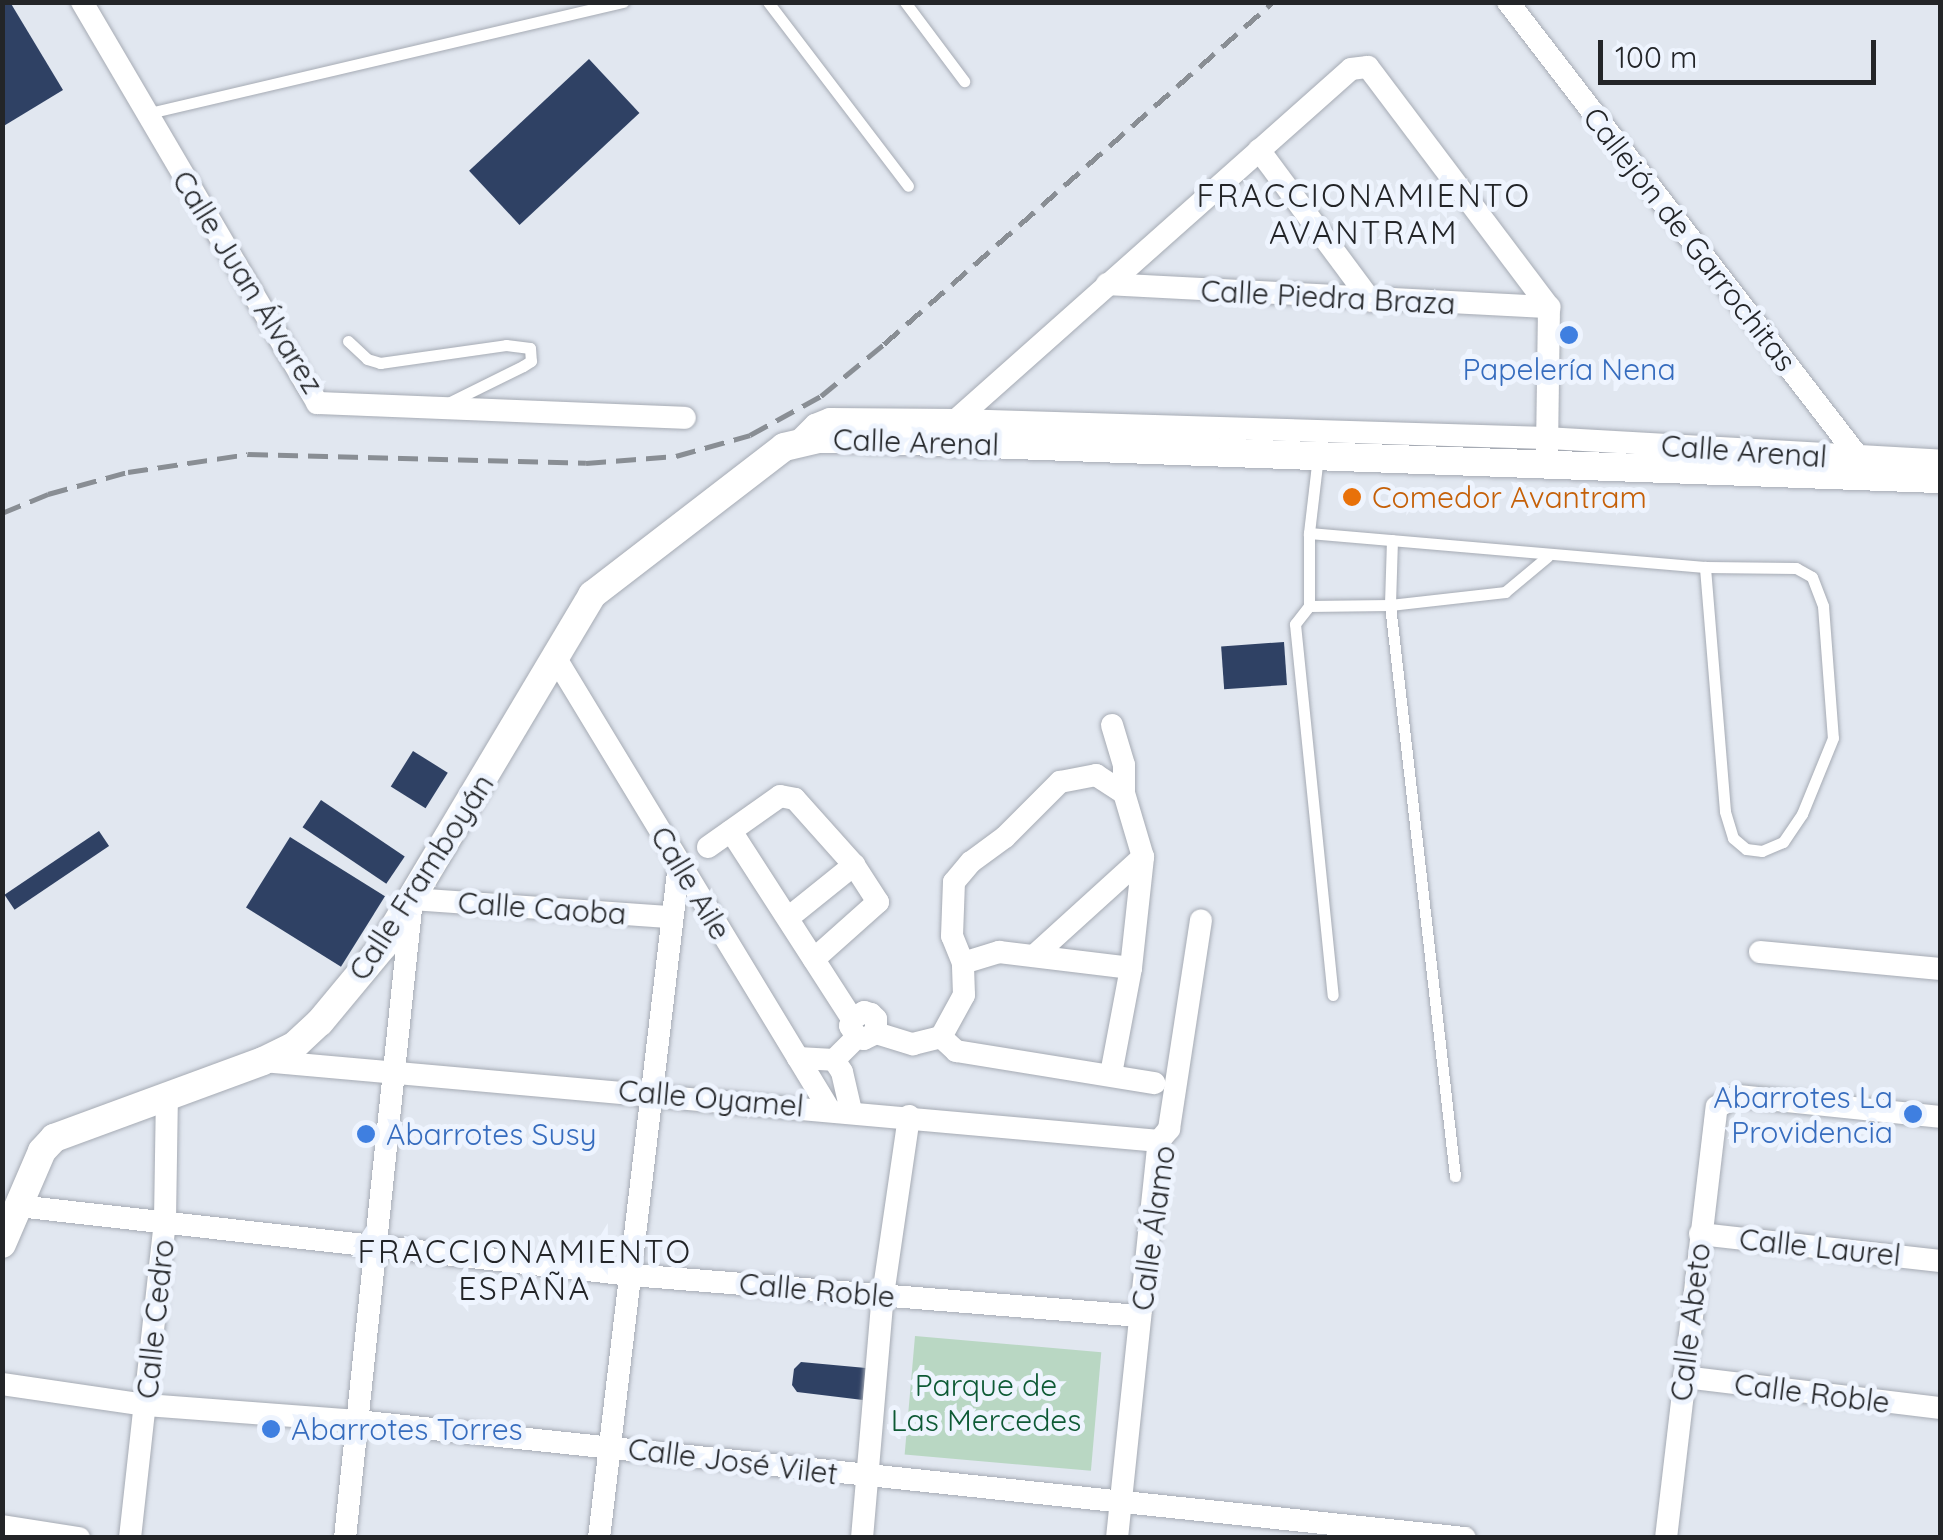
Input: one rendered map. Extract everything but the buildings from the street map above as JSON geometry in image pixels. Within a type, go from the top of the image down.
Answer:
[{"type":"street","name":"Calle Juan Álvarez","points":[[82,2],[316,403],[359,408],[438,407],[686,418]]},
{"type":"street","name":"Callejón de Garrochitas","points":[[1508,2],[1866,467]]},
{"type":"street","points":[[956,420],[1351,69],[1368,66],[1548,307],[1547,452]]},
{"type":"street","points":[[1259,150],[1370,300]]},
{"type":"street","name":"Calle Piedra Braza","points":[[1107,284],[1548,307]]},
{"type":"street","name":"Calle Arenal","points":[[799,441],[815,425],[830,419],[956,420],[1866,467],[1940,479]]},
{"type":"street","name":"Calle Arenal","points":[[799,441],[852,439],[1318,456],[1547,452]]},
{"type":"street","name":"Calle Framboyán","points":[[2,1244],[42,1151],[54,1138],[263,1060],[294,1046],[320,1022],[384,946],[575,617],[615,573],[767,458],[799,441]]},
{"type":"street","name":"Calle Arenal","points":[[1866,467],[1940,461]]},
{"type":"street","name":"Calle Aile","points":[[554,657],[798,1058],[840,1109]]},
{"type":"street","points":[[1111,1074],[1131,968],[1144,857],[1124,793],[1124,765],[1112,725]]},
{"type":"street","points":[[732,831],[862,1030],[913,1044],[941,1037],[964,995],[963,964],[952,936],[954,882],[1060,782],[1096,775],[1124,793]]},
{"type":"street","points":[[708,848],[780,796],[788,795],[854,865],[876,896],[876,908],[814,959]]},
{"type":"street","points":[[1035,955],[1144,857]]},
{"type":"street","points":[[599,1538],[680,864]]},
{"type":"street","points":[[788,918],[854,865]]},
{"type":"street","points":[[345,1538],[412,899]]},
{"type":"street","name":"Calle Caoba","points":[[412,899],[671,917]]},
{"type":"street","name":"Calle Álamo","points":[[1117,1538],[1159,1141],[1169,1129],[1201,920]]},
{"type":"street","points":[[963,964],[999,952],[1131,968]]},
{"type":"street","points":[[1760,952],[1940,969]]},
{"type":"street","points":[[834,1060],[862,1030]]},
{"type":"street","points":[[941,1037],[956,1051],[1154,1082]]},
{"type":"street","points":[[798,1058],[834,1060]]},
{"type":"street","name":"Calle Oyamel","points":[[263,1060],[840,1109],[1159,1141]]},
{"type":"street","points":[[834,1060],[842,1072],[840,1109]]},
{"type":"street","name":"Calle Abeto","points":[[1666,1538],[1717,1108],[1738,1096],[1940,1117]]},
{"type":"street","name":"Calle Cedro","points":[[130,1538],[166,1220],[167,1099]]},
{"type":"street","points":[[862,1538],[883,1295],[909,1116]]},
{"type":"street","name":"Calle Roble","points":[[18,1206],[631,1275],[1140,1316]]},
{"type":"street","name":"Calle Laurel","points":[[1700,1234],[1940,1260]]},
{"type":"street","name":"Calle Roble","points":[[1684,1376],[1940,1408]]},
{"type":"street","name":"Calle José Vilet","points":[[2,1384],[146,1406],[357,1421],[609,1446],[869,1477],[1465,1538]]},
{"type":"street","points":[[2,1526],[79,1538]]},
{"type":"lane","points":[[145,114],[623,2]]},
{"type":"lane","points":[[768,2],[908,186]]},
{"type":"lane","points":[[905,2],[964,81]]},
{"type":"lane","points":[[348,341],[367,359],[380,363],[506,345],[530,348],[531,361],[438,407]]},
{"type":"lane","points":[[1318,456],[1309,533],[1309,606],[1295,624],[1333,995]]},
{"type":"lane","points":[[1309,533],[1547,557],[1796,568],[1812,577],[1823,606],[1833,738],[1802,814],[1783,842],[1762,851],[1746,849],[1733,838],[1724,811],[1706,567]]},
{"type":"lane","points":[[1392,540],[1390,605],[1455,1176]]},
{"type":"lane","points":[[1309,606],[1390,605],[1506,592],[1547,557]]},
{"type":"green space","name":"Parque de Las Mercedes","points":[[915,1336],[1101,1352],[1091,1471],[905,1455]]},
{"type":"railway","points":[[2,513],[48,494],[128,472],[248,454],[586,463],[676,456],[750,435],[821,396],[884,344],[1273,2]]},
{"type":"place","name":"Papelería Nena","points":[[1569,335]]},
{"type":"place","name":"Comedor Avantram","points":[[1352,497]]},
{"type":"place","name":"Abarrotes La Providencia","points":[[1913,1114]]},
{"type":"place","name":"Abarrotes Susy","points":[[366,1134]]},
{"type":"place","name":"Abarrotes Torres","points":[[271,1429]]},
{"type":"district","name":"FRACCIONAMIENTO AVANTRAM","points":[[1364,214]]},
{"type":"district","name":"FRACCIONAMIENTO ESPAÑA","points":[[525,1270]]}]
